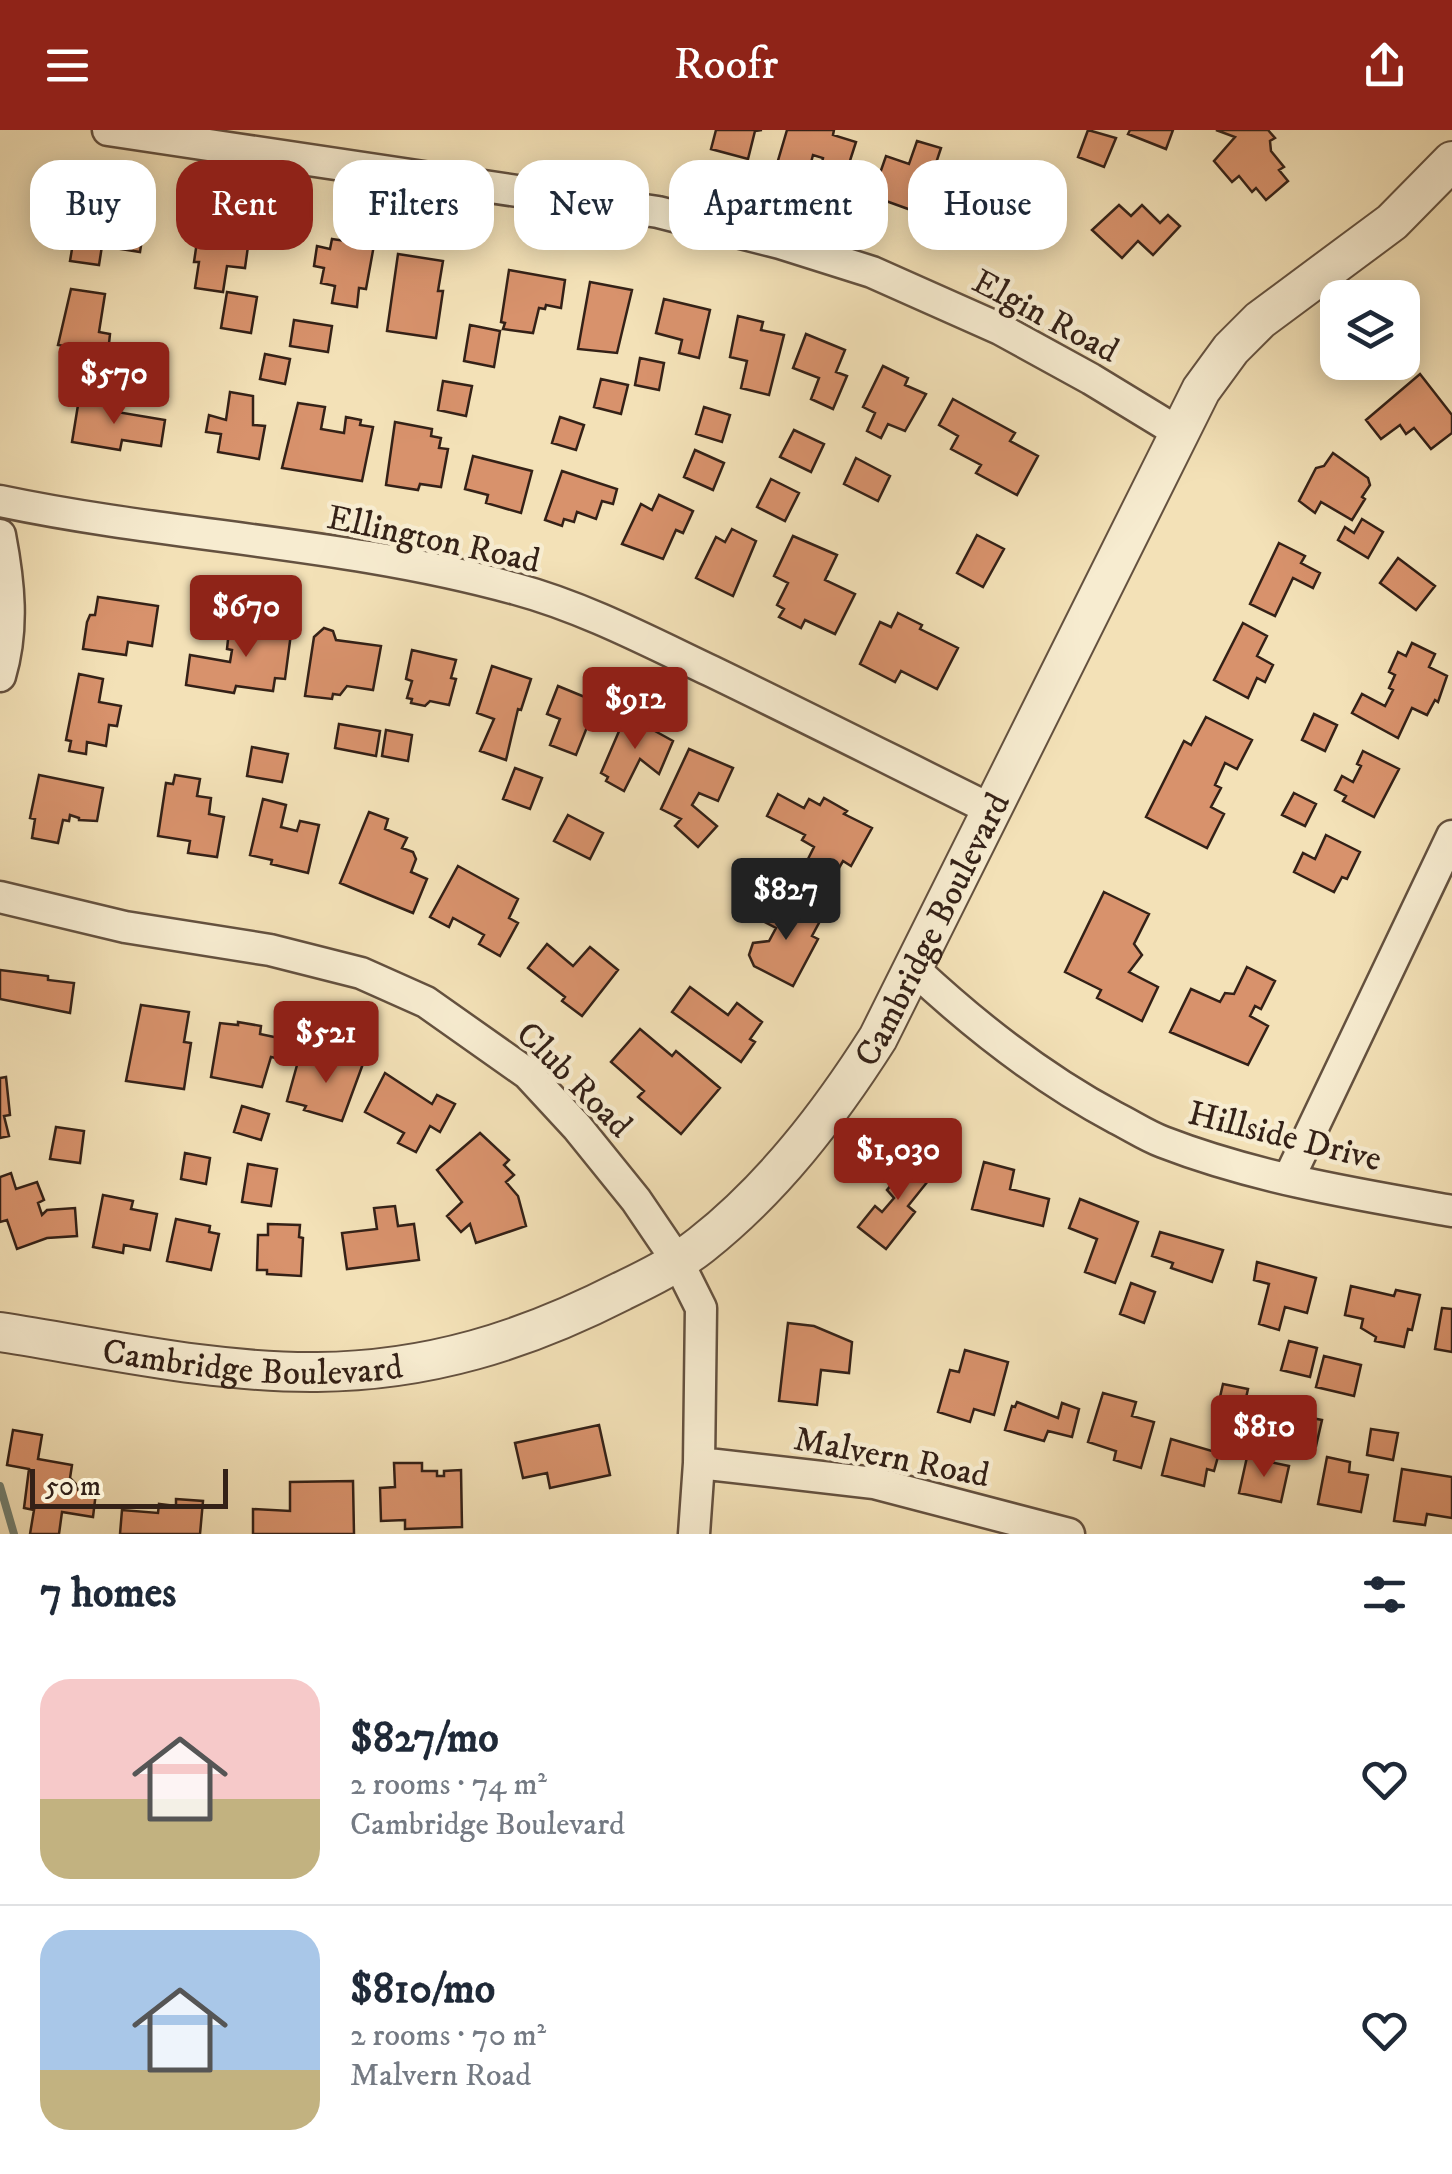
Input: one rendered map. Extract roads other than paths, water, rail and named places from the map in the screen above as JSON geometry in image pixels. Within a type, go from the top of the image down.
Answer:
[{"type":"street","name":"Elgin Road","points":[[108,130],[658,212],[780,243],[872,272],[1000,329],[1178,432]]},
{"type":"street","name":"Cambridge Boulevard","points":[[0,1332],[257,1370],[383,1368],[504,1343],[560,1323],[678,1262],[702,1244],[766,1185],[811,1136],[878,1038],[1201,390],[1231,349],[1260,320],[1392,222],[1452,161]]},
{"type":"street","name":"Ellington Road","points":[[0,501],[167,530],[353,555],[440,570],[520,590],[667,650],[990,809]]},
{"type":"street","points":[[0,535],[10,583],[9,626],[0,676]]},
{"type":"street","points":[[1289,1178],[1452,836]]},
{"type":"street","name":"Club Road","points":[[0,897],[125,927],[270,950],[361,973],[426,1002],[528,1074],[624,1185],[678,1262],[701,1308],[694,1534]]},
{"type":"street","name":"Hillside Drive","points":[[914,970],[994,1040],[1072,1094],[1160,1141],[1224,1163],[1324,1189],[1452,1211]]},
{"type":"street","name":"Malvern Road","points":[[699,1464],[874,1483],[1069,1534]]},
{"type":"waterway","points":[[0,1486],[14,1534]]}]
